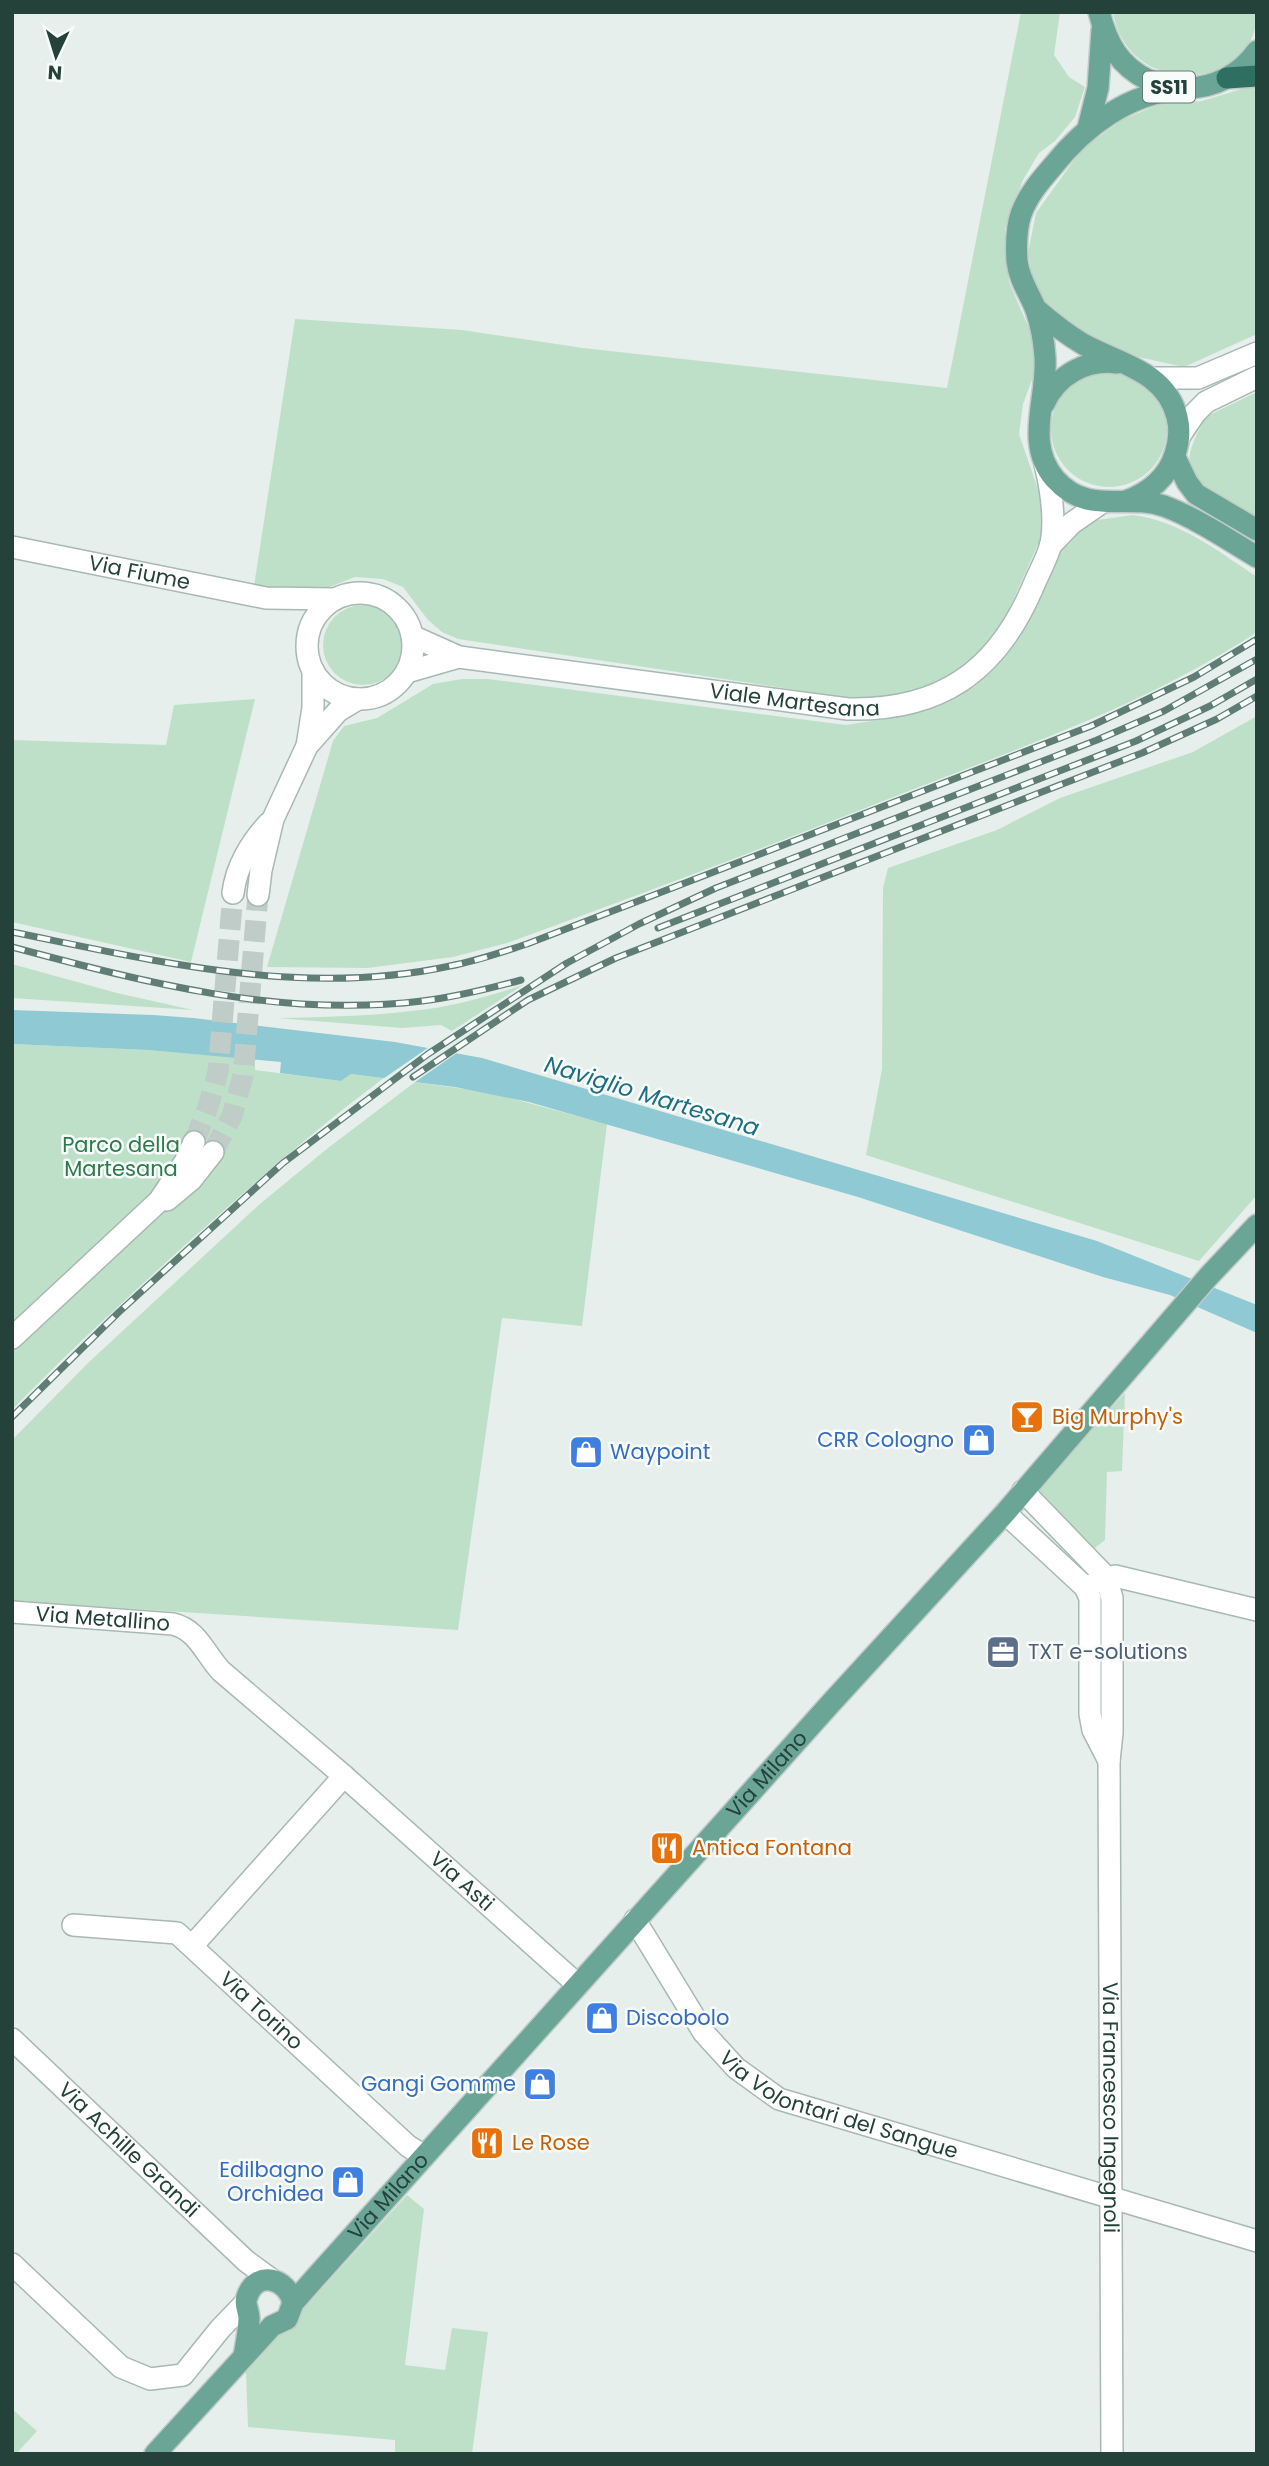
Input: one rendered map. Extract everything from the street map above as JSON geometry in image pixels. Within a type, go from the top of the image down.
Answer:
[{"type":"highway","points":[[1227,78],[1257,76]]},
{"type":"main road","name":"SS11","points":[[1100,15],[1117,55],[1134,72],[1156,83],[1180,89],[1204,87],[1227,78],[1245,65],[1257,51]]},
{"type":"main road","points":[[1088,128],[1101,64],[1103,41],[1100,15]]},
{"type":"main road","points":[[1180,89],[1152,93],[1088,128],[1065,150],[1038,183],[1021,214],[1017,232],[1017,266],[1025,291],[1035,309],[1045,355],[1046,380],[1038,438],[1044,462],[1067,490],[1083,498],[1111,502],[1143,502],[1167,507],[1257,557]]},
{"type":"main road","points":[[1035,309],[1076,339],[1153,378],[1175,408],[1177,447],[1186,482],[1196,494],[1257,530]]},
{"type":"main road","points":[[1041,410],[1054,387],[1075,370],[1100,362],[1126,364]]},
{"type":"main road","points":[[1111,502],[1142,494],[1155,485],[1167,471],[1177,447]]},
{"type":"main road","name":"Via Milano","points":[[249,2302],[260,2282],[283,2290],[316,2277],[635,1920],[1005,1513],[1257,1224]]},
{"type":"main road","name":"Via Milano","points":[[155,2454],[272,2326],[287,2319],[283,2290]]},
{"type":"main road","points":[[249,2302],[259,2324],[272,2326]]},
{"type":"main road","points":[[244,2356],[249,2302]]},
{"type":"street","points":[[1153,378],[1198,378],[1257,352]]},
{"type":"street","points":[[1177,447],[1195,413],[1206,402],[1257,377]]},
{"type":"street","name":"Viale Martesana","points":[[412,636],[459,657],[848,709],[907,706],[959,682],[980,666],[1016,622],[1050,546],[1051,487],[1044,462]]},
{"type":"street","name":"Viale Martesana","points":[[1050,546],[1072,523],[1111,502]]},
{"type":"street","name":"Via Fiume","points":[[12,547],[266,598],[335,599]]},
{"type":"street","points":[[258,895],[273,819],[307,746],[313,708],[313,671],[306,644],[315,617],[335,599],[361,593],[379,596],[401,612],[412,636],[413,654],[407,672],[400,682],[381,695],[358,699],[345,697],[330,690],[313,671]]},
{"type":"street","name":"Via Fiume","points":[[266,598],[294,618],[304,633],[306,644]]},
{"type":"street","name":"Viale Martesana","points":[[407,672],[459,657]]},
{"type":"street","points":[[307,746],[338,711],[358,699]]},
{"type":"street","points":[[233,893],[237,875],[250,847],[273,819]]},
{"type":"street","points":[[12,1338],[148,1213],[180,1169],[194,1142]]},
{"type":"street","points":[[148,1213],[191,1180],[213,1152]]},
{"type":"street","points":[[1023,1491],[1106,1577]]},
{"type":"street","points":[[1005,1513],[1085,1587],[1106,1577],[1115,1576],[1257,1610]]},
{"type":"street","name":"Via Francesco Ingegnoli","points":[[1106,1577],[1112,1598],[1112,1733],[1108,1761],[1112,2454]]},
{"type":"street","name":"Via Francesco Ingegnoli","points":[[1085,1587],[1090,1598],[1090,1714],[1093,1730],[1108,1761]]},
{"type":"street","name":"Via Metallino","points":[[12,1612],[173,1624],[192,1632]]},
{"type":"street","name":"Via Asti","points":[[192,1632],[221,1671],[344,1776],[578,1985]]},
{"type":"street","points":[[193,1945],[344,1776]]},
{"type":"street","name":"Via Volontari del Sangue","points":[[635,1920],[704,2033],[736,2067],[779,2099],[1257,2241]]},
{"type":"street","name":"Via Torino","points":[[73,1925],[177,1933],[408,2146],[424,2156]]},
{"type":"street","name":"Via Achille Grandi","points":[[12,2039],[246,2261],[283,2290]]},
{"type":"street","points":[[12,2264],[121,2367],[150,2379],[183,2375],[220,2329],[249,2302],[246,2261]]},
{"type":"green space","points":[[1021,12],[1060,12],[1054,55],[1069,77],[1085,87],[1075,117],[1055,141],[1039,153],[1023,180],[1005,229],[1009,282],[1032,335],[1037,366],[1023,404],[1019,434],[1039,492],[1043,519],[1040,540],[1003,623],[977,654],[946,678],[903,694],[863,700],[458,639],[442,632],[428,620],[403,587],[383,579],[355,577],[319,591],[254,586],[295,319],[462,330],[583,348],[947,388]]},
{"type":"green space","points":[[1113,12],[1257,12],[1251,39],[1236,59],[1215,71],[1190,75],[1165,72],[1141,61],[1123,41]]},
{"type":"green space","points":[[1248,87],[1257,87],[1257,334],[1184,367],[1116,352],[1052,317],[1035,291],[1028,253],[1036,213],[1082,149],[1122,120],[1162,103],[1202,101]]},
{"type":"green space","points":[[1109,371],[1131,375],[1150,388],[1163,407],[1167,429],[1163,451],[1150,470],[1131,483],[1109,487],[1087,483],[1068,470],[1055,451],[1051,429],[1055,407],[1068,388],[1087,375]]},
{"type":"green space","points":[[1257,392],[1257,520],[1225,502],[1203,485],[1190,465],[1190,453],[1205,417]]},
{"type":"green space","points":[[1133,515],[1183,530],[1257,577],[1257,632],[1176,679],[1092,719],[713,867],[507,943],[453,957],[367,968],[267,967],[333,741],[344,726],[377,718],[433,684],[462,679],[488,679],[846,725],[910,715],[953,699],[1003,657],[1026,626],[1061,551],[1080,528],[1091,521]]},
{"type":"green space","points":[[363,605],[378,608],[391,617],[400,630],[403,645],[400,660],[391,673],[378,682],[363,685],[348,682],[335,673],[326,660],[323,645],[326,630],[335,617],[348,608]]},
{"type":"green space","points":[[255,699],[191,962],[12,922],[12,740],[166,745],[174,705]]},
{"type":"green space","points":[[1257,716],[1257,1195],[1199,1261],[866,1155],[882,1069],[883,888],[888,868],[997,830],[1060,798],[1193,752]]},
{"type":"green space","points":[[12,964],[117,993],[193,1010],[12,998]]},
{"type":"green space","points":[[523,985],[452,1031],[441,1025],[402,1028],[277,1018],[371,1015],[428,1009]]},
{"type":"green space","name":"Parco della Martesana","points":[[12,1044],[148,1050],[255,1059],[255,1070],[341,1081],[351,1074],[384,1078],[307,1138],[185,1245],[75,1347],[12,1410]]},
{"type":"green space","points":[[415,1082],[487,1092],[607,1124],[582,1326],[502,1318],[458,1630],[12,1601],[12,1440],[89,1362],[261,1203]]},
{"type":"green space","points":[[1125,1393],[1122,1471],[1107,1472],[1105,1540],[1091,1551],[1039,1492],[1043,1482]]},
{"type":"green space","points":[[407,2195],[424,2209],[405,2365],[445,2370],[452,2328],[488,2332],[472,2454],[395,2454],[395,2440],[248,2427],[246,2372]]},
{"type":"green space","points":[[12,2409],[37,2431],[16,2454],[12,2454]]},
{"type":"water","points":[[12,1010],[193,1018],[395,1042],[482,1058],[1097,1241],[1257,1305],[1257,1333],[1170,1295],[1103,1277],[858,1197],[529,1102],[455,1087],[351,1074],[341,1081],[280,1073],[281,1062],[148,1050],[12,1044]]},
{"type":"pier","points":[[432,1045],[461,1050],[411,1085],[380,1081]]},
{"type":"tunnel","points":[[194,1142],[218,1072],[233,893]]},
{"type":"tunnel","points":[[213,1152],[232,1116],[243,1076],[258,895]]},
{"type":"railway","points":[[12,932],[175,964],[285,977],[395,975],[460,964],[527,944],[1091,726],[1194,677],[1257,639]]},
{"type":"railway","points":[[12,1417],[119,1312],[283,1163],[428,1054],[567,963],[639,924],[716,888],[1097,740],[1164,711],[1257,659]]},
{"type":"railway","points":[[658,928],[1136,741],[1210,706],[1257,679]]},
{"type":"railway","points":[[413,1077],[528,1000],[616,958],[1142,753],[1217,719],[1257,696]]},
{"type":"railway","points":[[12,947],[113,973],[215,994],[317,1005],[422,1001],[521,980]]},
{"type":"place","name":"Big Murphy's","points":[[1027,1417]]},
{"type":"place","name":"CRR Cologno","points":[[979,1440]]},
{"type":"place","name":"Waypoint","points":[[586,1452]]},
{"type":"place","name":"TXT e-solutions","points":[[1003,1652]]},
{"type":"place","name":"Antica Fontana","points":[[667,1848]]},
{"type":"place","name":"Discobolo","points":[[602,2018]]},
{"type":"place","name":"Gangi Gomme","points":[[540,2084]]},
{"type":"place","name":"Le Rose","points":[[487,2143]]},
{"type":"place","name":"Edilbagno Orchidea","points":[[348,2182]]},
{"type":"water label","name":"Naviglio Martesana","points":[[652,1096]]}]
